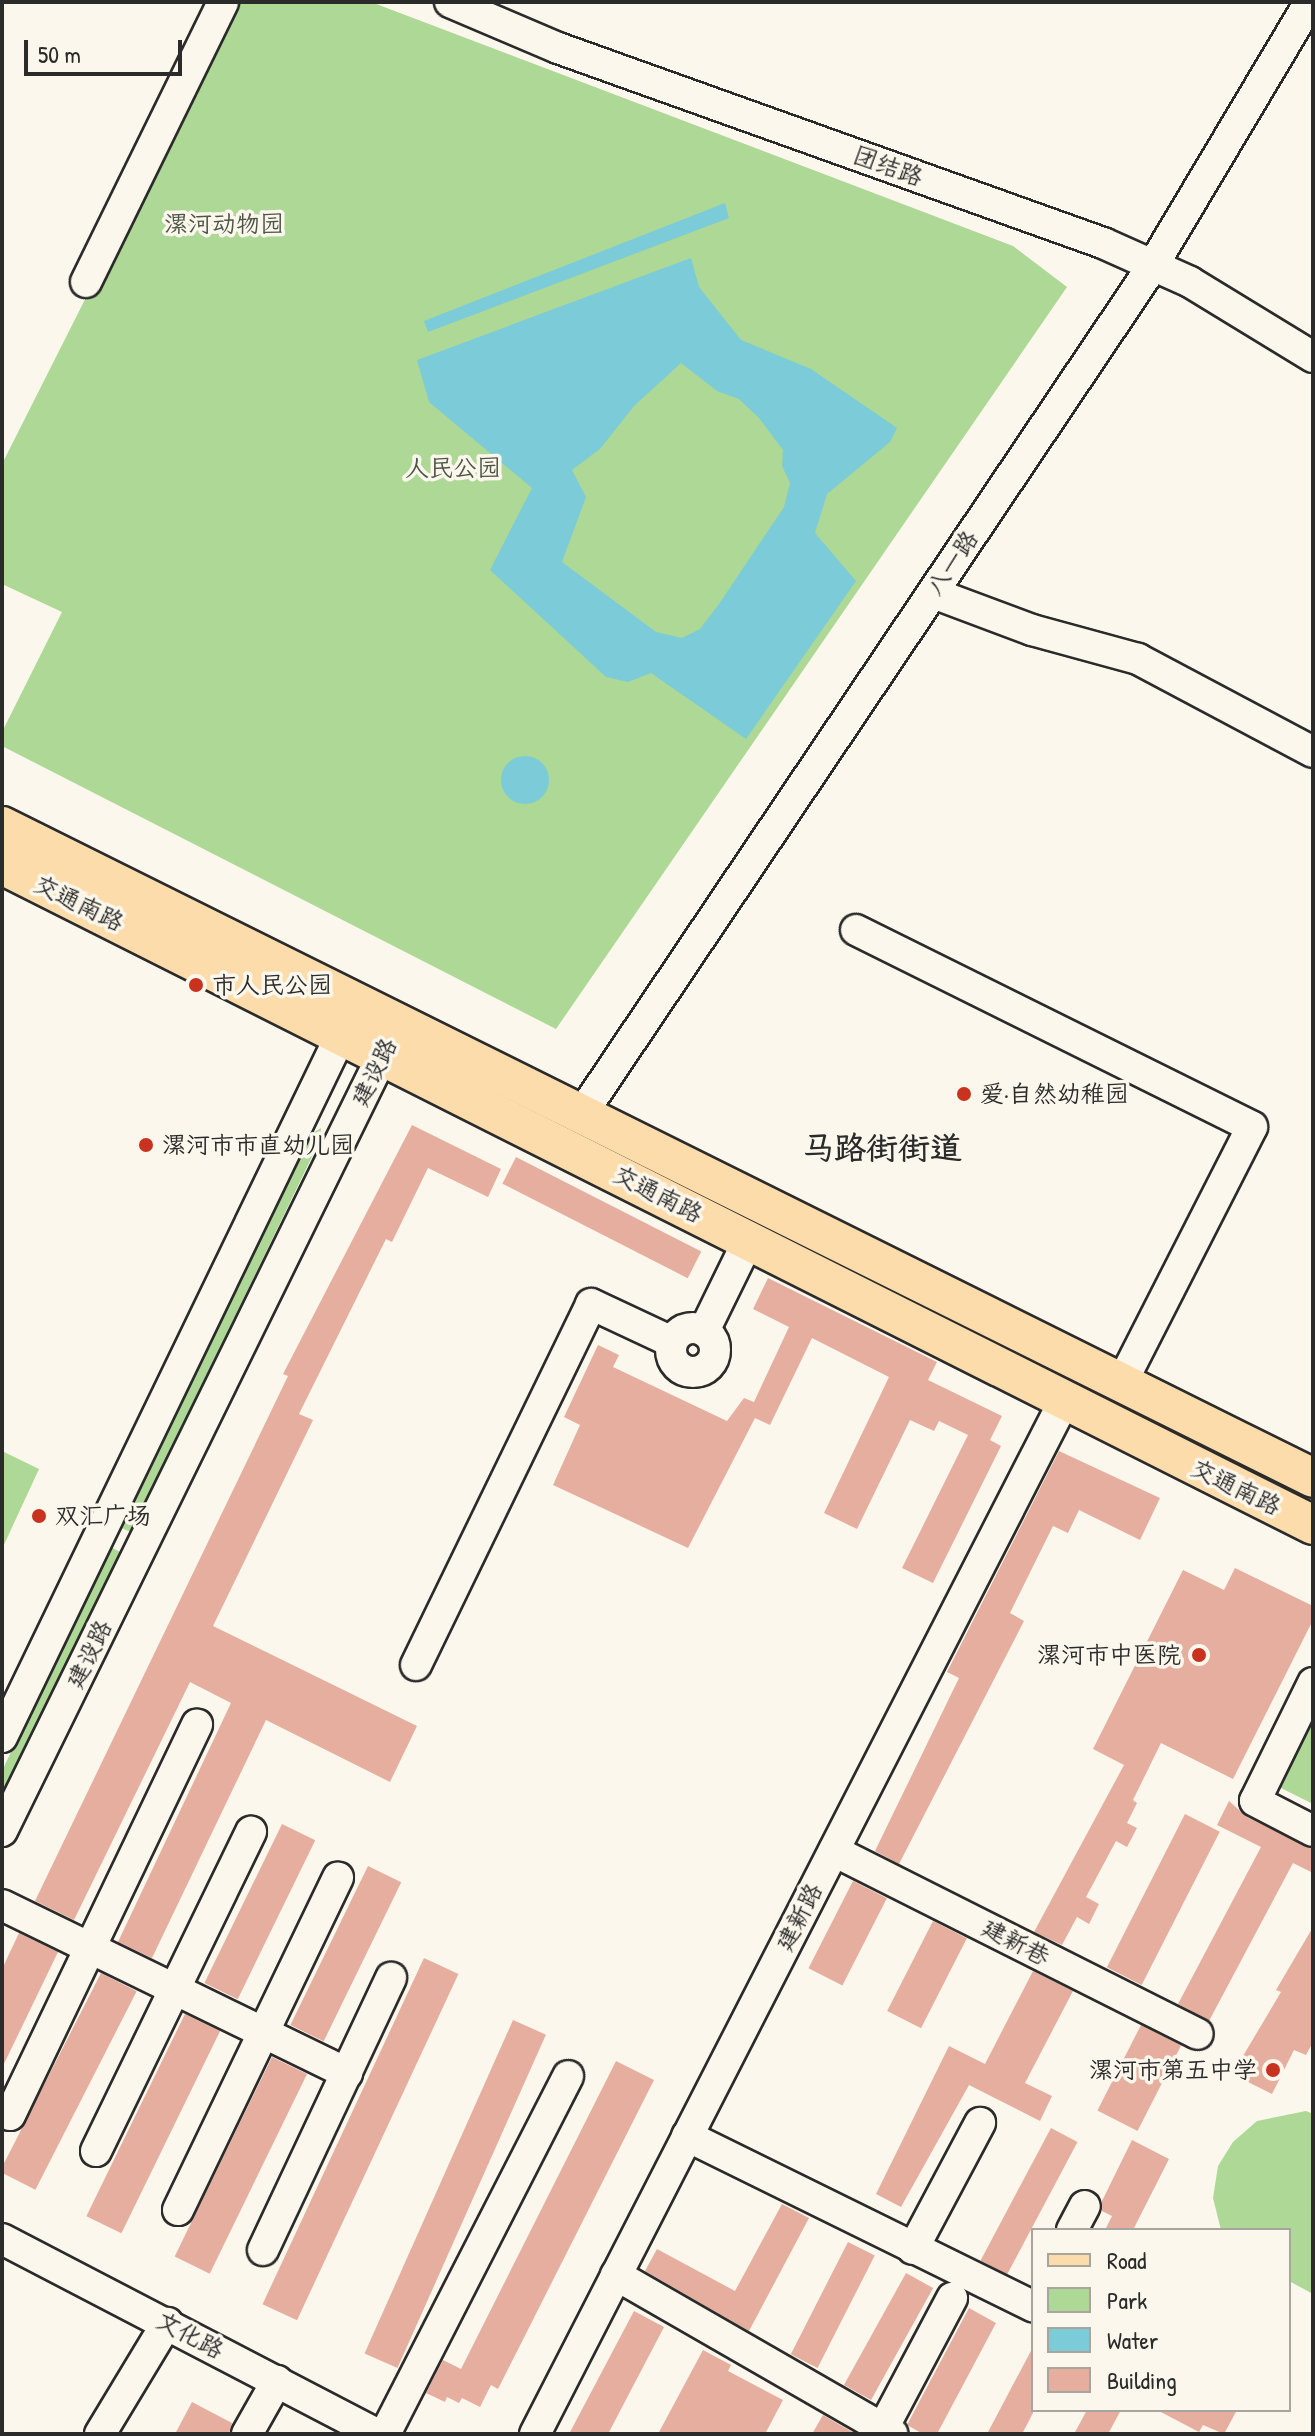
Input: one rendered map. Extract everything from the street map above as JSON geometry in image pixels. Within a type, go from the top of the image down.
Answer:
[{"type":"main road","name":"交通南路","points":[[2,826],[390,1038],[748,1241],[1313,1525]]},
{"type":"main road","name":"交通南路","points":[[2,865],[342,1033],[390,1038],[581,1115],[1313,1478]]},
{"type":"main road","points":[[748,1241],[765,1206]]},
{"type":"street","points":[[86,282],[223,2]]},
{"type":"street","name":"团结路","points":[[450,2],[558,48],[1089,237],[1190,282],[1313,357]]},
{"type":"street","name":"八一路","points":[[581,1115],[1152,267],[1310,2]]},
{"type":"street","points":[[933,593],[1032,630],[1138,659],[1313,752]]},
{"type":"street","points":[[856,930],[1252,1127],[1122,1382]]},
{"type":"street","name":"建设路","points":[[2,1737],[342,1033]]},
{"type":"street","name":"建设路","points":[[2,1831],[390,1038]]},
{"type":"street","points":[[704,1331],[748,1241]]},
{"type":"street","points":[[416,1665],[591,1304],[672,1342]]},
{"type":"street","points":[[682,1331],[704,1331],[713,1341],[715,1356],[701,1371],[687,1372],[675,1364],[672,1342],[682,1331]]},
{"type":"street","name":"建新路","points":[[535,2434],[1064,1401]]},
{"type":"street","points":[[102,1530],[140,1550]]},
{"type":"street","points":[[1313,1683],[1255,1801],[1313,1831]]},
{"type":"street","points":[[10,2115],[197,1725]]},
{"type":"street","points":[[96,2151],[251,1832]]},
{"type":"street","name":"建新巷","points":[[834,1851],[1198,2034]]},
{"type":"street","points":[[178,2210],[338,1877]]},
{"type":"street","points":[[2,1905],[347,2073]]},
{"type":"street","points":[[263,2250],[391,1978]]},
{"type":"street","points":[[385,2434],[568,2076]]},
{"type":"street","points":[[913,2249],[980,2123]]},
{"type":"street","points":[[687,2136],[1031,2305]]},
{"type":"street","name":"文化路","points":[[2,2239],[377,2434]]},
{"type":"street","points":[[616,2275],[885,2432],[952,2298]]},
{"type":"street","points":[[100,2434],[167,2323]]},
{"type":"street","points":[[247,2434],[277,2381]]},
{"type":"green space","name":"人民公园","points":[[235,2],[371,2],[1013,246],[1067,287],[556,1029],[2,746],[2,732],[62,612],[2,584],[2,464]]},
{"type":"green space","points":[[321,1128],[320,1140],[131,1532],[119,1527],[309,1135]]},
{"type":"green space","points":[[2,1451],[39,1469],[2,1549]]},
{"type":"green space","points":[[109,1546],[122,1553],[2,1803],[2,1771]]},
{"type":"green space","points":[[1313,1708],[1313,1804],[1275,1785]]},
{"type":"green space","points":[[1306,2111],[1313,2114],[1313,2294],[1291,2282],[1291,2228],[1220,2228],[1213,2198],[1218,2166],[1233,2142],[1257,2121]]},
{"type":"water","points":[[725,203],[729,218],[428,332],[424,321]]},
{"type":"water","points":[[691,258],[699,287],[741,340],[811,369],[897,428],[890,442],[827,494],[815,533],[856,581],[746,739],[651,673],[628,682],[606,677],[490,570],[532,488],[429,402],[417,360]],"holes":[[[681,363],[717,391],[739,399],[759,418],[783,450],[782,466],[790,483],[784,507],[719,604],[700,629],[682,638],[656,632],[562,562],[586,497],[572,470],[600,449],[634,406]]]},
{"type":"water","points":[[525,756],[542,763],[549,780],[542,797],[525,804],[508,797],[501,780],[508,763]]},
{"type":"building","points":[[412,1125],[501,1169],[488,1197],[428,1168],[392,1242],[386,1239],[299,1414],[313,1420],[213,1626],[417,1726],[390,1782],[266,1720],[152,1958],[118,1942],[231,1703],[190,1682],[74,1920],[35,1901],[288,1376],[283,1374]]},
{"type":"building","points":[[516,1157],[701,1251],[688,1278],[502,1184]]},
{"type":"building","points":[[768,1278],[937,1362],[928,1380],[1002,1416],[990,1440],[1001,1446],[933,1583],[902,1568],[968,1435],[939,1421],[934,1431],[910,1420],[857,1529],[824,1513],[889,1377],[812,1338],[770,1425],[755,1418],[688,1548],[553,1485],[580,1425],[564,1417],[598,1345],[619,1355],[613,1367],[727,1421],[744,1398],[754,1402],[789,1327],[753,1309]]},
{"type":"building","points":[[1059,1451],[1160,1498],[1140,1540],[1079,1510],[1068,1533],[1053,1526],[1010,1613],[1024,1621],[899,1864],[875,1851],[959,1678],[947,1672]]},
{"type":"building","points":[[1235,1568],[1313,1606],[1313,1620],[1233,1779],[1161,1743],[1133,1800],[1137,1803],[1127,1823],[1137,1828],[1127,1847],[1116,1841],[1086,1897],[1099,1904],[1089,1924],[1077,1917],[1062,1945],[1034,1932],[1124,1765],[1093,1749],[1183,1570],[1224,1590]]},
{"type":"building","points":[[1229,1801],[1247,1817],[1313,1849],[1313,1873],[1293,1863],[1209,2021],[1178,2004],[1261,1847],[1217,1825]]},
{"type":"building","points":[[1185,1814],[1220,1832],[1142,1985],[1107,1967]]},
{"type":"building","points":[[282,1824],[315,1840],[238,1999],[204,1983]]},
{"type":"building","points":[[368,1866],[401,1882],[324,2041],[290,2025]]},
{"type":"building","points":[[853,1881],[887,1898],[842,1986],[809,1968]]},
{"type":"building","points":[[933,1921],[967,1938],[921,2028],[887,2011]]},
{"type":"building","points":[[1313,1927],[1313,2042],[1306,2055],[1294,2050],[1272,2094],[1238,2077],[1247,2058],[1243,2056],[1281,1992],[1276,1990]]},
{"type":"building","points":[[19,1933],[58,1952],[2,2068],[2,1969]]},
{"type":"building","points":[[424,1958],[458,1974],[297,2320],[263,2304]]},
{"type":"building","points":[[1033,1971],[1073,1991],[1025,2083],[1052,2096],[1040,2121],[969,2085],[901,2207],[876,2194],[949,2046],[985,2064]]},
{"type":"building","points":[[101,1973],[137,1991],[35,2190],[2,2173],[2,2167]]},
{"type":"building","points":[[185,2014],[220,2031],[121,2233],[86,2216]]},
{"type":"building","points":[[513,2020],[546,2035],[397,2368],[365,2353]]},
{"type":"building","points":[[1141,2025],[1181,2045],[1138,2131],[1097,2111]]},
{"type":"building","points":[[272,2057],[307,2074],[210,2274],[175,2257]]},
{"type":"building","points":[[616,2061],[654,2080],[498,2389],[491,2385],[480,2407],[462,2398],[459,2403],[447,2397],[445,2402],[426,2393],[443,2360],[461,2369]]},
{"type":"building","points":[[1051,2128],[1077,2142],[1007,2275],[981,2260]]},
{"type":"building","points":[[1132,2140],[1169,2159],[1134,2228],[1106,2228],[1112,2216],[1102,2211],[1102,2201]]},
{"type":"building","points":[[782,2204],[809,2218],[749,2331],[645,2271],[657,2249],[735,2291]]},
{"type":"building","points":[[848,2242],[875,2256],[818,2368],[791,2354]]},
{"type":"building","points":[[906,2273],[933,2288],[871,2400],[844,2385]]},
{"type":"building","points":[[969,2308],[996,2323],[937,2434],[923,2434],[907,2425]]},
{"type":"building","points":[[634,2311],[664,2327],[608,2434],[569,2434]]},
{"type":"building","points":[[703,2350],[731,2365],[728,2371],[783,2400],[765,2434],[658,2434]]},
{"type":"building","points":[[1031,2351],[1033,2413],[1022,2434],[987,2434]]},
{"type":"building","points":[[192,2402],[232,2423],[229,2434],[175,2434]]},
{"type":"building","points":[[1086,2412],[1120,2412],[1108,2434],[1074,2434]]},
{"type":"building","points":[[1161,2412],[1236,2412],[1224,2434],[1203,2425],[1199,2432]]},
{"type":"building","points":[[823,2415],[854,2433],[854,2434],[812,2434]]},
{"type":"place","name":"市人民公园","points":[[196,985]]},
{"type":"place","name":"爱·自然幼稚园","points":[[964,1094]]},
{"type":"place","name":"漯河市市直幼儿园","points":[[146,1145]]},
{"type":"place","name":"双汇广场","points":[[39,1516]]},
{"type":"place","name":"漯河市中医院","points":[[1199,1655]]},
{"type":"place","name":"漯河市第五中学","points":[[1273,2070]]},
{"type":"district","name":"马路街街道","points":[[882,1148]]},
{"type":"park label","name":"漯河动物园","points":[[224,224]]}]
